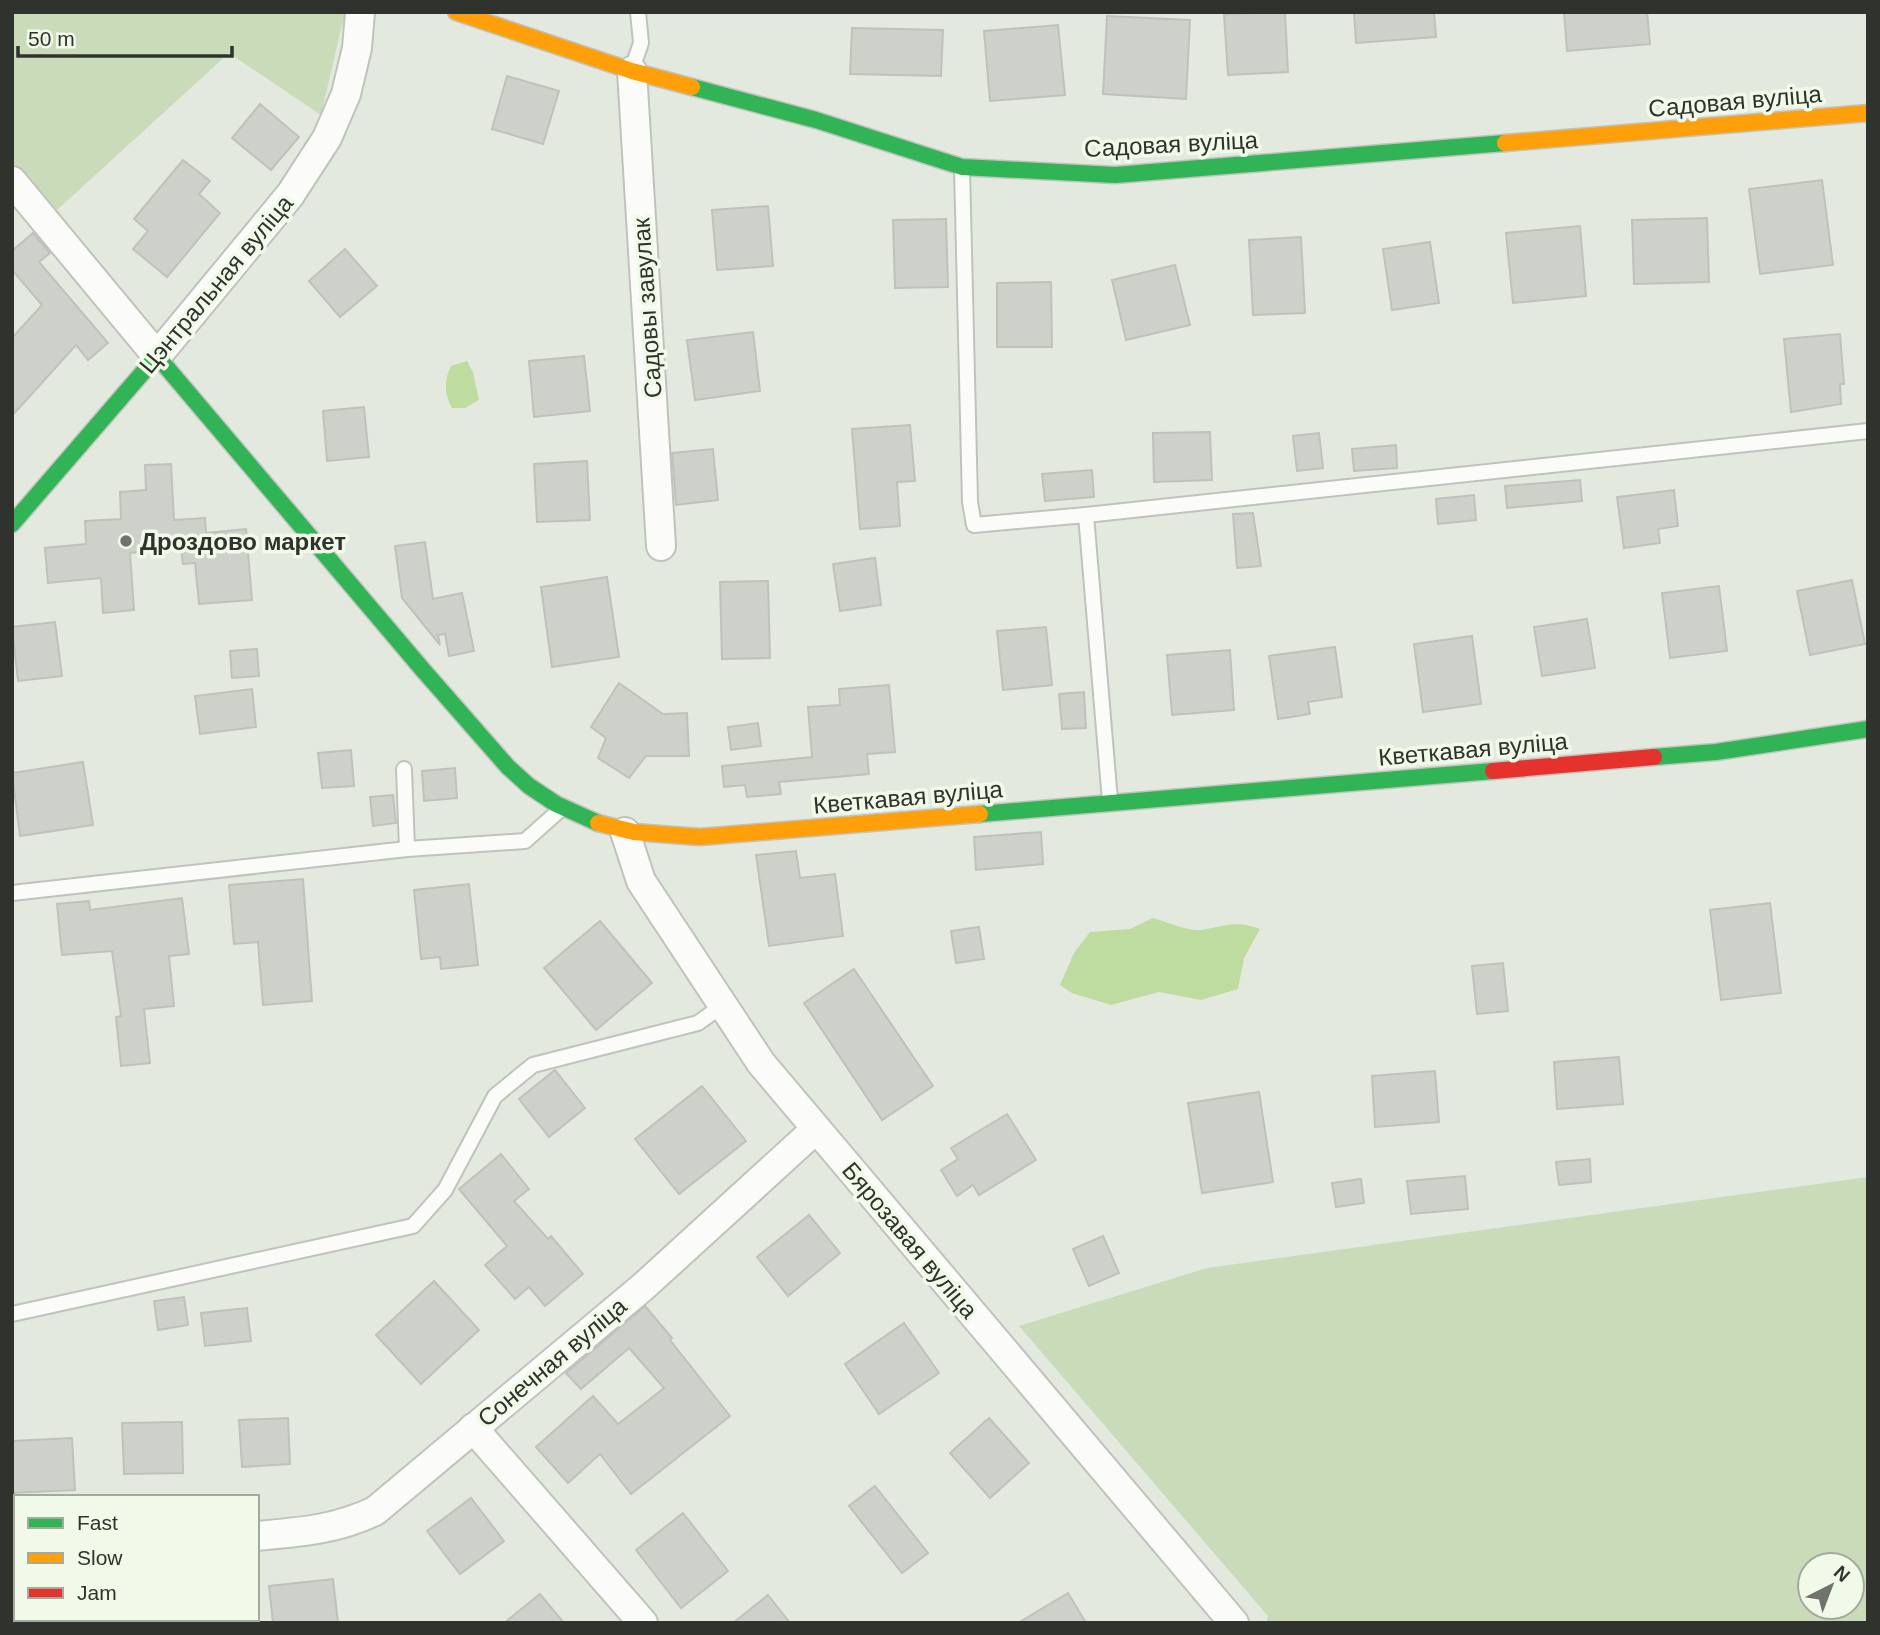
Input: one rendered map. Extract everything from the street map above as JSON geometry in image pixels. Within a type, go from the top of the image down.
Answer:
[{"type":"street","name":"Цэнтральная вуліца","points":[[12,524],[158,356],[290,195],[327,138],[346,94],[357,48],[360,12]]},
{"type":"street","name":"Садовая вуліца","points":[[456,12],[632,71],[817,120],[962,167],[1115,175],[1868,113]]},
{"type":"street","name":"Садовы завулак","points":[[632,71],[661,546]]},
{"type":"street","points":[[12,181],[158,356]]},
{"type":"street","name":"Кветкавая вуліца","points":[[158,356],[452,705],[514,772],[534,790],[563,807],[594,822],[625,832],[656,837],[700,837],[1716,752],[1868,729]]},
{"type":"street","name":"Бярозавая вуліца","points":[[625,832],[641,881],[761,1063],[1234,1623]]},
{"type":"street","name":"Сонечная вуліца","points":[[259,1536],[321,1530],[354,1521],[375,1511],[644,1286],[816,1129]]},
{"type":"street","points":[[474,1427],[643,1623]]},
{"type":"lane","points":[[632,71],[641,43],[638,12]]},
{"type":"lane","points":[[962,167],[970,502],[974,525],[1868,431]]},
{"type":"lane","points":[[1086,515],[1110,803]]},
{"type":"lane","points":[[404,769],[407,849]]},
{"type":"lane","points":[[12,893],[407,849],[525,841],[563,807]]},
{"type":"lane","points":[[12,1314],[413,1226],[445,1190],[495,1096],[533,1065],[698,1023],[723,1005]]},
{"type":"shaded area","points":[[12,12],[345,12],[321,115],[229,53],[57,210],[12,162]]},
{"type":"shaded area","points":[[467,361],[473,372],[479,400],[465,408],[452,408],[446,392],[449,371],[451,366]]},
{"type":"shaded area","points":[[1153,918],[1195,930],[1237,924],[1260,929],[1244,958],[1238,989],[1201,1000],[1159,992],[1111,1005],[1072,993],[1060,985],[1074,953],[1090,932],[1130,929]]},
{"type":"shaded area","points":[[1868,1177],[1868,1623],[1266,1623],[1268,1616],[1019,1326],[1207,1268]]},
{"type":"building","points":[[1285,12],[1288,72],[1228,75],[1224,14]]},
{"type":"building","points":[[1354,12],[1434,12],[1436,37],[1356,43]]},
{"type":"building","points":[[1564,12],[1647,12],[1650,44],[1567,51]]},
{"type":"building","points":[[1107,16],[1190,20],[1186,99],[1103,94]]},
{"type":"building","points":[[1058,25],[1065,95],[990,101],[984,31]]},
{"type":"building","points":[[852,28],[943,30],[941,76],[850,74]]},
{"type":"building","points":[[507,76],[559,91],[543,144],[492,129]]},
{"type":"building","points":[[260,104],[299,137],[271,170],[232,138]]},
{"type":"building","points":[[183,160],[210,181],[199,194],[220,213],[167,277],[133,249],[148,231],[134,219]]},
{"type":"building","points":[[1822,180],[1833,265],[1760,274],[1749,189]]},
{"type":"building","points":[[768,206],[773,266],[717,270],[712,210]]},
{"type":"building","points":[[1707,218],[1709,282],[1634,284],[1632,220]]},
{"type":"building","points":[[946,219],[948,287],[895,288],[893,220]]},
{"type":"building","points":[[1580,226],[1586,296],[1513,303],[1506,233]]},
{"type":"building","points":[[33,233],[50,253],[39,262],[108,343],[88,360],[76,345],[12,416],[12,338],[42,305],[12,270],[12,251]]},
{"type":"building","points":[[1301,237],[1305,313],[1253,315],[1249,240]]},
{"type":"building","points":[[1430,242],[1439,303],[1392,310],[1383,249]]},
{"type":"building","points":[[345,249],[377,286],[340,317],[309,281]]},
{"type":"building","points":[[1175,265],[1190,325],[1126,340],[1112,280]]},
{"type":"building","points":[[1051,282],[1052,347],[997,347],[997,283]]},
{"type":"building","points":[[753,332],[760,391],[695,400],[687,340]]},
{"type":"building","points":[[1840,334],[1844,384],[1840,384],[1841,404],[1791,412],[1784,339]]},
{"type":"building","points":[[584,356],[590,411],[534,417],[529,361]]},
{"type":"building","points":[[364,407],[369,457],[327,461],[323,411]]},
{"type":"building","points":[[910,425],[915,481],[897,482],[900,526],[860,529],[852,429]]},
{"type":"building","points":[[1210,432],[1212,480],[1154,482],[1153,433]]},
{"type":"building","points":[[1319,433],[1323,468],[1297,471],[1293,436]]},
{"type":"building","points":[[1396,445],[1397,468],[1354,471],[1352,449]]},
{"type":"building","points":[[713,449],[718,500],[676,505],[672,453]]},
{"type":"building","points":[[587,461],[590,520],[537,522],[534,464]]},
{"type":"building","points":[[171,464],[174,520],[205,518],[206,533],[246,529],[252,600],[199,604],[195,563],[183,564],[181,549],[130,553],[134,610],[103,613],[101,578],[48,583],[45,548],[86,544],[85,521],[121,519],[120,492],[146,490],[145,465]]},
{"type":"building","points":[[1092,470],[1094,497],[1045,501],[1042,474]]},
{"type":"building","points":[[1580,480],[1582,501],[1507,508],[1505,486]]},
{"type":"building","points":[[1674,490],[1678,526],[1658,529],[1660,543],[1624,548],[1617,497]]},
{"type":"building","points":[[1474,495],[1476,520],[1438,524],[1436,499]]},
{"type":"building","points":[[1253,513],[1261,566],[1237,568],[1233,514]]},
{"type":"building","points":[[425,542],[433,599],[462,593],[474,651],[449,656],[445,634],[438,635],[440,645],[402,598],[395,546]]},
{"type":"building","points":[[875,558],[881,605],[840,611],[833,564]]},
{"type":"building","points":[[607,577],[619,657],[552,667],[541,587]]},
{"type":"building","points":[[1852,580],[1865,644],[1810,655],[1797,591]]},
{"type":"building","points":[[768,581],[770,658],[722,659],[720,582]]},
{"type":"building","points":[[1719,586],[1727,651],[1670,658],[1662,593]]},
{"type":"building","points":[[1587,619],[1595,668],[1542,676],[1534,627]]},
{"type":"building","points":[[55,622],[62,676],[18,681],[12,627]]},
{"type":"building","points":[[1046,627],[1052,685],[1003,690],[997,631]]},
{"type":"building","points":[[1472,636],[1481,704],[1423,712],[1414,644]]},
{"type":"building","points":[[1335,647],[1342,697],[1308,702],[1310,714],[1278,719],[1269,656]]},
{"type":"building","points":[[257,649],[259,676],[232,678],[230,651]]},
{"type":"building","points":[[1230,650],[1234,710],[1172,715],[1167,655]]},
{"type":"building","points":[[619,683],[663,714],[687,713],[689,756],[646,756],[629,778],[598,758],[606,738],[591,727]]},
{"type":"building","points":[[889,685],[895,752],[867,754],[869,774],[779,782],[781,794],[747,797],[745,785],[724,787],[722,766],[812,757],[808,707],[840,705],[839,689]]},
{"type":"building","points":[[252,689],[256,727],[200,734],[195,696]]},
{"type":"building","points":[[1084,692],[1086,728],[1062,729],[1059,694]]},
{"type":"building","points":[[758,723],[761,746],[731,750],[728,727]]},
{"type":"building","points":[[351,750],[354,786],[322,788],[318,753]]},
{"type":"building","points":[[83,762],[93,825],[20,836],[12,773]]},
{"type":"building","points":[[455,768],[457,798],[424,801],[422,771]]},
{"type":"building","points":[[393,795],[396,823],[373,826],[370,797]]},
{"type":"building","points":[[1041,832],[1043,864],[976,870],[974,837]]},
{"type":"building","points":[[796,851],[800,878],[835,874],[843,936],[769,946],[756,855]]},
{"type":"building","points":[[303,879],[312,1001],[263,1005],[258,942],[234,944],[229,885]]},
{"type":"building","points":[[469,884],[478,965],[441,969],[440,957],[421,959],[414,890]]},
{"type":"building","points":[[182,898],[189,954],[169,956],[174,1006],[144,1009],[150,1063],[121,1066],[116,1017],[121,1016],[112,951],[62,955],[57,904],[89,901],[90,910]]},
{"type":"building","points":[[1770,903],[1781,993],[1721,1000],[1710,910]]},
{"type":"building","points":[[600,921],[652,983],[596,1030],[544,968]]},
{"type":"building","points":[[979,927],[984,959],[956,963],[951,931]]},
{"type":"building","points":[[1503,963],[1508,1011],[1477,1014],[1472,966]]},
{"type":"building","points":[[854,969],[933,1086],[882,1120],[804,1003]]},
{"type":"building","points":[[1619,1057],[1623,1104],[1557,1109],[1554,1062]]},
{"type":"building","points":[[555,1070],[585,1108],[549,1137],[519,1099]]},
{"type":"building","points":[[1435,1071],[1439,1122],[1375,1127],[1372,1076]]},
{"type":"building","points":[[702,1086],[746,1141],[679,1194],[635,1139]]},
{"type":"building","points":[[1259,1092],[1273,1182],[1202,1193],[1188,1103]]},
{"type":"building","points":[[1007,1114],[1036,1160],[979,1195],[973,1185],[957,1196],[941,1170],[958,1159],[951,1148]]},
{"type":"building","points":[[501,1154],[529,1189],[514,1201],[548,1239],[551,1236],[583,1274],[545,1306],[529,1287],[515,1299],[485,1265],[507,1246],[459,1189]]},
{"type":"building","points":[[1590,1159],[1591,1182],[1559,1185],[1556,1162]]},
{"type":"building","points":[[1465,1176],[1468,1209],[1411,1214],[1407,1181]]},
{"type":"building","points":[[1361,1179],[1364,1203],[1336,1207],[1332,1183]]},
{"type":"building","points":[[809,1215],[840,1253],[788,1296],[757,1257]]},
{"type":"building","points":[[1103,1236],[1119,1273],[1089,1286],[1073,1249]]},
{"type":"building","points":[[434,1281],[479,1330],[421,1384],[376,1335]]},
{"type":"building","points":[[184,1297],[188,1325],[158,1330],[154,1301]]},
{"type":"building","points":[[645,1306],[730,1416],[631,1494],[600,1454],[568,1483],[536,1447],[593,1396],[618,1424],[664,1388],[629,1348],[581,1389],[566,1373]]},
{"type":"building","points":[[247,1308],[251,1341],[205,1346],[201,1313]]},
{"type":"building","points":[[904,1323],[939,1373],[879,1414],[845,1364]]},
{"type":"building","points":[[288,1418],[290,1464],[242,1467],[239,1420]]},
{"type":"building","points":[[989,1418],[1029,1463],[990,1498],[950,1453]]},
{"type":"building","points":[[182,1422],[183,1473],[124,1474],[122,1423]]},
{"type":"building","points":[[72,1438],[75,1490],[12,1493],[12,1441]]},
{"type":"building","points":[[875,1486],[928,1553],[902,1573],[849,1506]]},
{"type":"building","points":[[471,1498],[504,1541],[460,1574],[427,1531]]},
{"type":"building","points":[[683,1513],[728,1571],[681,1608],[636,1550]]},
{"type":"building","points":[[333,1579],[338,1623],[273,1623],[269,1586]]},
{"type":"building","points":[[1068,1593],[1086,1623],[1018,1623]]},
{"type":"building","points":[[540,1594],[564,1623],[504,1623]]},
{"type":"building","points":[[768,1595],[790,1623],[733,1623]]},
{"type":"traffic: fast","points":[[692,87],[816,120],[962,167],[1115,175],[1505,143]]},
{"type":"traffic: fast","points":[[12,524],[157,356],[508,767],[529,786],[556,804],[598,823]]},
{"type":"traffic: fast","points":[[1654,757],[1716,752],[1868,729]]},
{"type":"traffic: fast","points":[[980,814],[1493,771]]},
{"type":"traffic: slow","points":[[456,12],[632,71],[692,87]]},
{"type":"traffic: slow","points":[[1505,143],[1868,113]]},
{"type":"traffic: slow","points":[[598,823],[634,832],[700,837],[980,814]]},
{"type":"traffic: jam","points":[[1493,771],[1654,757]]},
{"type":"place","name":"Дроздово маркет","points":[[126,541]]}]
